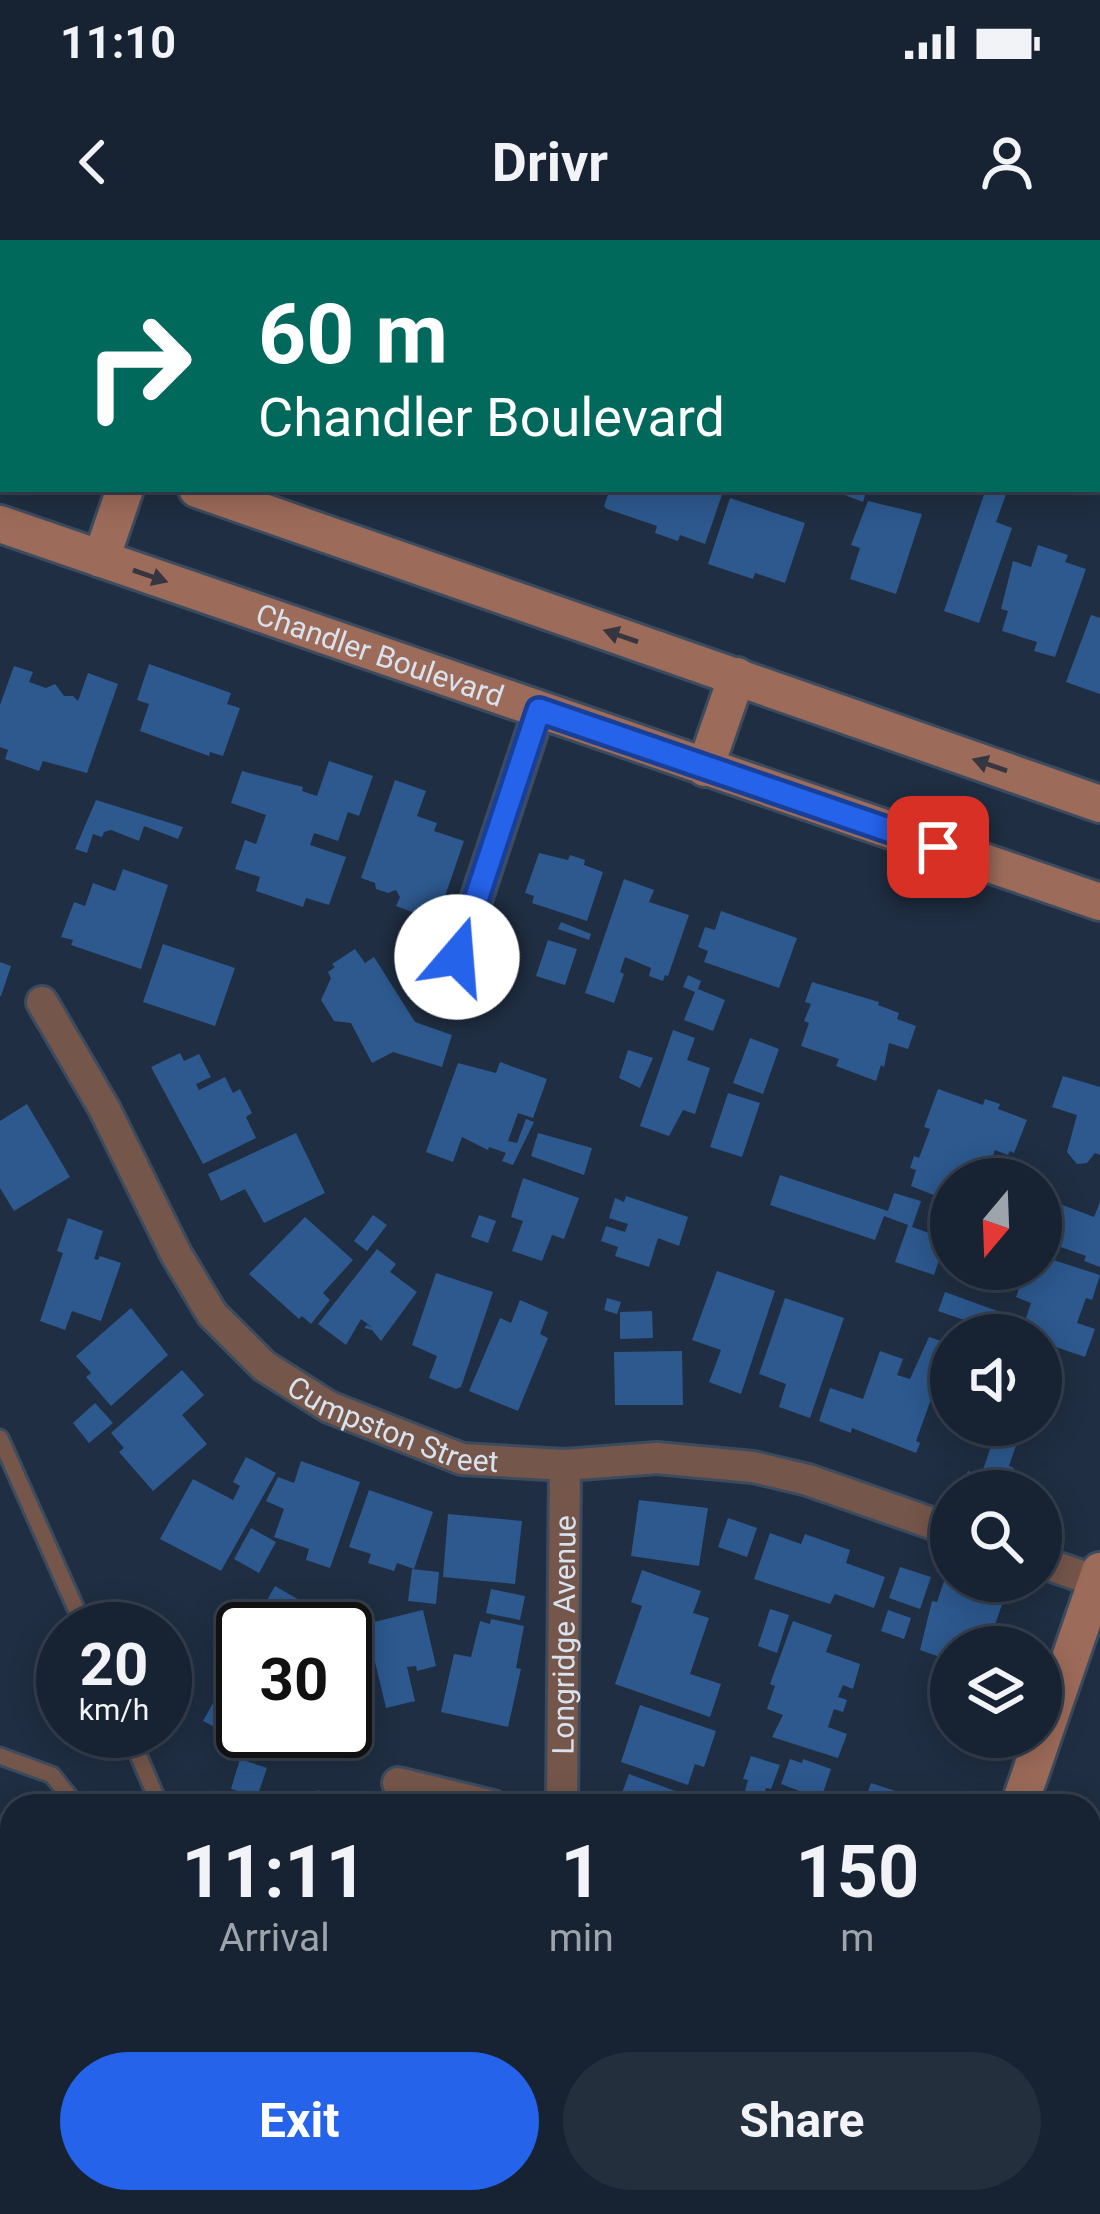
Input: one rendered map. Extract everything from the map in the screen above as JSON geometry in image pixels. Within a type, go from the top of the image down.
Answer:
[{"type":"street","points":[[101,559],[124,492]]},
{"type":"street","points":[[206,492],[1100,804]]},
{"type":"street","name":"Chandler Boulevard","points":[[0,524],[1100,902]]},
{"type":"street","points":[[705,768],[737,676]]},
{"type":"street","points":[[457,957],[539,710]]},
{"type":"street","name":"Cumpston Street","points":[[42,1002],[104,1108],[176,1254],[212,1314],[264,1366],[329,1407],[462,1460],[565,1466],[657,1458],[753,1467],[808,1480],[930,1523]]},
{"type":"street","name":"Longridge Avenue","points":[[562,1794],[565,1466]]},
{"type":"street","points":[[1023,1794],[1098,1576],[1062,1567]]},
{"type":"street","points":[[398,1783],[443,1794]]},
{"type":"lane","points":[[0,1438],[73,1602]]},
{"type":"lane","points":[[0,1756],[52,1775],[67,1794]]},
{"type":"lane","points":[[140,1758],[155,1794]]},
{"type":"building","points":[[609,492],[723,492],[705,544],[655,533],[657,526],[604,506]]},
{"type":"building","points":[[837,492],[866,492],[863,502]]},
{"type":"building","points":[[985,492],[1007,492],[996,522],[1012,528],[979,623],[944,611]]},
{"type":"building","points":[[730,498],[805,523],[785,583],[755,573],[753,579],[708,564]]},
{"type":"building","points":[[868,501],[922,514],[896,594],[850,579],[860,548],[851,545]]},
{"type":"building","points":[[1038,545],[1068,555],[1065,562],[1086,569],[1055,657],[1034,651],[1037,642],[1002,631],[1008,611],[1001,609],[1013,561],[1031,567]]},
{"type":"building","points":[[1091,615],[1100,618],[1100,694],[1066,682]]},
{"type":"building","points":[[149,664],[231,693],[227,704],[240,708],[223,756],[210,752],[209,756],[140,731],[149,704],[137,700]]},
{"type":"building","points":[[14,666],[33,672],[29,682],[46,688],[55,684],[64,696],[78,701],[88,673],[118,684],[87,773],[43,761],[39,771],[5,759],[8,750],[0,747],[0,705]]},
{"type":"building","points":[[329,761],[373,776],[359,816],[348,812],[338,841],[314,833],[310,845],[346,857],[329,905],[306,898],[303,907],[256,891],[260,877],[235,869],[245,840],[256,844],[266,815],[231,803],[242,771],[303,787],[302,791],[317,796]]},
{"type":"building","points":[[395,780],[426,791],[417,816],[437,823],[434,831],[464,841],[442,905],[427,906],[423,916],[396,906],[400,897],[396,890],[376,889],[375,883],[361,878]]},
{"type":"building","points":[[96,800],[183,827],[178,839],[144,826],[139,841],[111,830],[102,837],[93,834],[87,853],[75,849]]},
{"type":"building","points":[[539,853],[568,860],[570,855],[603,872],[587,921],[532,903],[534,896],[525,893]]},
{"type":"building","points":[[123,869],[168,885],[141,969],[71,945],[73,940],[61,937],[74,902],[85,906],[93,883],[115,891]]},
{"type":"building","points":[[624,879],[654,890],[649,902],[689,915],[668,976],[663,981],[649,976],[651,968],[625,957],[614,1003],[585,993]]},
{"type":"building","points":[[721,911],[797,938],[779,988],[704,962],[708,951],[698,947],[705,927],[715,930]]},
{"type":"building","points":[[561,922],[591,934],[589,940],[558,929]]},
{"type":"building","points":[[548,940],[577,949],[565,985],[536,976]]},
{"type":"building","points":[[163,944],[235,968],[215,1026],[143,1002]]},
{"type":"building","points":[[355,949],[365,963],[374,957],[415,1022],[452,1035],[442,1067],[393,1052],[372,1063],[351,1023],[334,1021],[321,1000],[331,978],[328,972]]},
{"type":"building","points":[[0,962],[11,966],[1,996],[0,996]]},
{"type":"building","points":[[688,975],[701,981],[698,989],[725,1000],[713,1031],[684,1020],[695,992],[683,987]]},
{"type":"building","points":[[812,982],[879,1002],[899,1013],[897,1019],[916,1026],[908,1049],[889,1043],[876,1081],[836,1066],[839,1059],[801,1046],[809,1023],[804,1021],[811,1004],[805,1002]]},
{"type":"building","points":[[673,1030],[695,1038],[687,1060],[710,1068],[695,1114],[683,1110],[669,1136],[640,1126]]},
{"type":"building","points":[[750,1038],[779,1049],[763,1094],[733,1083]]},
{"type":"building","points":[[628,1050],[653,1058],[640,1088],[619,1078]]},
{"type":"building","points":[[180,1053],[184,1061],[199,1054],[211,1077],[196,1084],[199,1090],[225,1077],[233,1093],[240,1089],[252,1113],[246,1117],[256,1138],[203,1164],[151,1067]]},
{"type":"building","points":[[500,1062],[547,1079],[533,1118],[518,1113],[508,1141],[517,1143],[526,1119],[534,1122],[513,1165],[502,1161],[506,1153],[462,1137],[453,1162],[426,1152],[458,1063],[496,1073]]},
{"type":"building","points":[[1063,1076],[1100,1087],[1100,1155],[1095,1153],[1087,1163],[1077,1164],[1067,1152],[1077,1115],[1052,1107]]},
{"type":"building","points":[[938,1089],[983,1105],[985,1099],[1000,1104],[998,1109],[1027,1120],[1014,1153],[995,1150],[992,1158],[930,1158],[930,1194],[911,1186],[914,1156],[919,1158],[930,1129],[924,1127]]},
{"type":"building","points":[[728,1093],[760,1103],[742,1157],[710,1147]]},
{"type":"building","points":[[27,1104],[70,1177],[14,1211],[0,1188],[0,1121]]},
{"type":"building","points":[[296,1133],[325,1193],[264,1223],[245,1189],[221,1201],[208,1174]]},
{"type":"building","points":[[538,1133],[592,1148],[584,1175],[531,1156]]},
{"type":"building","points":[[780,1175],[888,1211],[894,1193],[921,1201],[912,1227],[930,1233],[930,1274],[895,1262],[908,1225],[884,1216],[875,1240],[770,1205]]},
{"type":"building","points":[[523,1178],[579,1198],[564,1239],[552,1235],[542,1261],[512,1251],[523,1221],[511,1217]]},
{"type":"building","points":[[626,1196],[688,1217],[679,1246],[658,1238],[649,1267],[615,1256],[618,1247],[601,1241],[606,1226],[625,1232],[628,1224],[609,1218],[615,1198],[624,1202]]},
{"type":"building","points":[[1100,1202],[1100,1267],[1084,1261],[1086,1256],[1062,1247],[1062,1205],[1094,1217]]},
{"type":"building","points":[[373,1215],[387,1225],[367,1251],[354,1241]]},
{"type":"building","points":[[479,1215],[496,1221],[488,1243],[471,1237]]},
{"type":"building","points":[[305,1217],[353,1260],[323,1293],[330,1300],[311,1324],[302,1316],[299,1319],[249,1274]]},
{"type":"building","points":[[68,1218],[103,1231],[94,1259],[100,1256],[121,1263],[101,1321],[72,1311],[65,1330],[40,1321],[63,1253],[57,1251]]},
{"type":"building","points":[[377,1249],[396,1264],[390,1272],[417,1292],[381,1341],[364,1328],[373,1328],[361,1319],[346,1345],[318,1324]]},
{"type":"building","points":[[1062,1263],[1100,1275],[1077,1323],[1095,1329],[1085,1357],[1062,1349],[1062,1314],[1027,1314],[1031,1303],[1016,1297],[1019,1290],[1062,1290]]},
{"type":"building","points":[[717,1271],[775,1291],[741,1394],[709,1382],[721,1350],[692,1340]]},
{"type":"building","points":[[436,1273],[493,1292],[461,1387],[456,1389],[429,1378],[437,1356],[412,1345]]},
{"type":"building","points":[[945,1292],[1006,1314],[938,1311]]},
{"type":"building","points":[[607,1298],[621,1302],[617,1314],[604,1310]]},
{"type":"building","points":[[785,1298],[844,1318],[810,1418],[779,1407],[786,1384],[759,1374]]},
{"type":"building","points":[[520,1300],[548,1312],[540,1334],[548,1338],[518,1411],[469,1391],[500,1318],[511,1323]]},
{"type":"building","points":[[131,1308],[168,1355],[111,1406],[86,1377],[91,1373],[76,1356]]},
{"type":"building","points":[[652,1311],[653,1338],[620,1339],[620,1312]]},
{"type":"building","points":[[930,1337],[930,1402],[916,1453],[852,1428],[851,1433],[819,1421],[830,1388],[863,1399],[880,1351],[903,1359],[897,1375],[910,1379]]},
{"type":"building","points":[[682,1351],[683,1405],[615,1405],[614,1352]]},
{"type":"building","points":[[182,1370],[204,1395],[182,1415],[207,1444],[153,1491],[119,1452],[124,1448],[111,1433]]},
{"type":"building","points":[[95,1403],[113,1423],[89,1443],[73,1423]]},
{"type":"building","points":[[991,1446],[1016,1446],[1009,1466],[1013,1470],[983,1470]]},
{"type":"building","points":[[246,1457],[276,1473],[221,1571],[160,1539],[193,1479],[233,1500],[240,1486],[233,1482]]},
{"type":"building","points":[[301,1461],[360,1482],[330,1568],[306,1560],[309,1549],[274,1537],[284,1509],[266,1501],[278,1477],[294,1483]]},
{"type":"building","points":[[369,1490],[433,1512],[414,1569],[397,1563],[394,1571],[368,1563],[371,1554],[349,1547]]},
{"type":"building","points":[[639,1500],[708,1508],[699,1566],[631,1556]]},
{"type":"building","points":[[448,1514],[522,1521],[515,1584],[443,1577]]},
{"type":"building","points":[[728,1518],[757,1528],[747,1557],[718,1547]]},
{"type":"building","points":[[251,1528],[276,1542],[259,1573],[234,1559]]},
{"type":"building","points":[[770,1533],[801,1544],[805,1534],[850,1550],[846,1563],[885,1577],[874,1608],[835,1594],[830,1604],[754,1579]]},
{"type":"building","points":[[900,1567],[930,1577],[920,1609],[889,1598]]},
{"type":"building","points":[[412,1569],[439,1572],[436,1604],[408,1601]]},
{"type":"building","points":[[642,1570],[701,1591],[693,1613],[709,1618],[690,1674],[721,1684],[710,1717],[615,1684],[642,1606],[631,1602]]},
{"type":"building","points":[[275,1586],[303,1602],[266,1602]]},
{"type":"building","points":[[491,1589],[525,1596],[520,1620],[486,1613]]},
{"type":"building","points":[[932,1602],[1003,1602],[994,1626],[930,1626],[930,1654],[920,1650]]},
{"type":"building","points":[[770,1609],[789,1615],[777,1653],[758,1646]]},
{"type":"building","points":[[423,1610],[436,1666],[417,1671],[416,1666],[407,1667],[415,1701],[386,1708],[372,1649],[372,1623]]},
{"type":"building","points":[[888,1610],[911,1618],[904,1639],[881,1631]]},
{"type":"building","points":[[491,1619],[524,1626],[516,1668],[521,1669],[508,1727],[441,1712],[454,1654],[471,1657],[480,1621],[490,1624]]},
{"type":"building","points":[[793,1621],[832,1635],[826,1652],[860,1664],[853,1689],[843,1685],[838,1697],[847,1700],[843,1712],[834,1709],[828,1727],[847,1734],[838,1758],[772,1737],[783,1715],[767,1709],[775,1686],[770,1684]]},
{"type":"building","points":[[216,1698],[216,1728],[203,1721]]},
{"type":"building","points":[[640,1705],[716,1731],[704,1767],[695,1764],[688,1785],[621,1762]]},
{"type":"building","points":[[751,1756],[780,1765],[764,1794],[744,1794],[748,1780],[743,1779]]},
{"type":"building","points":[[240,1759],[267,1768],[258,1794],[231,1789]]},
{"type":"building","points":[[790,1759],[831,1769],[823,1794],[781,1784]]},
{"type":"building","points":[[629,1774],[683,1794],[622,1794]]},
{"type":"building","points":[[871,1783],[905,1794],[867,1794]]},
{"type":"route","points":[[457,957],[539,710],[938,847]]}]
